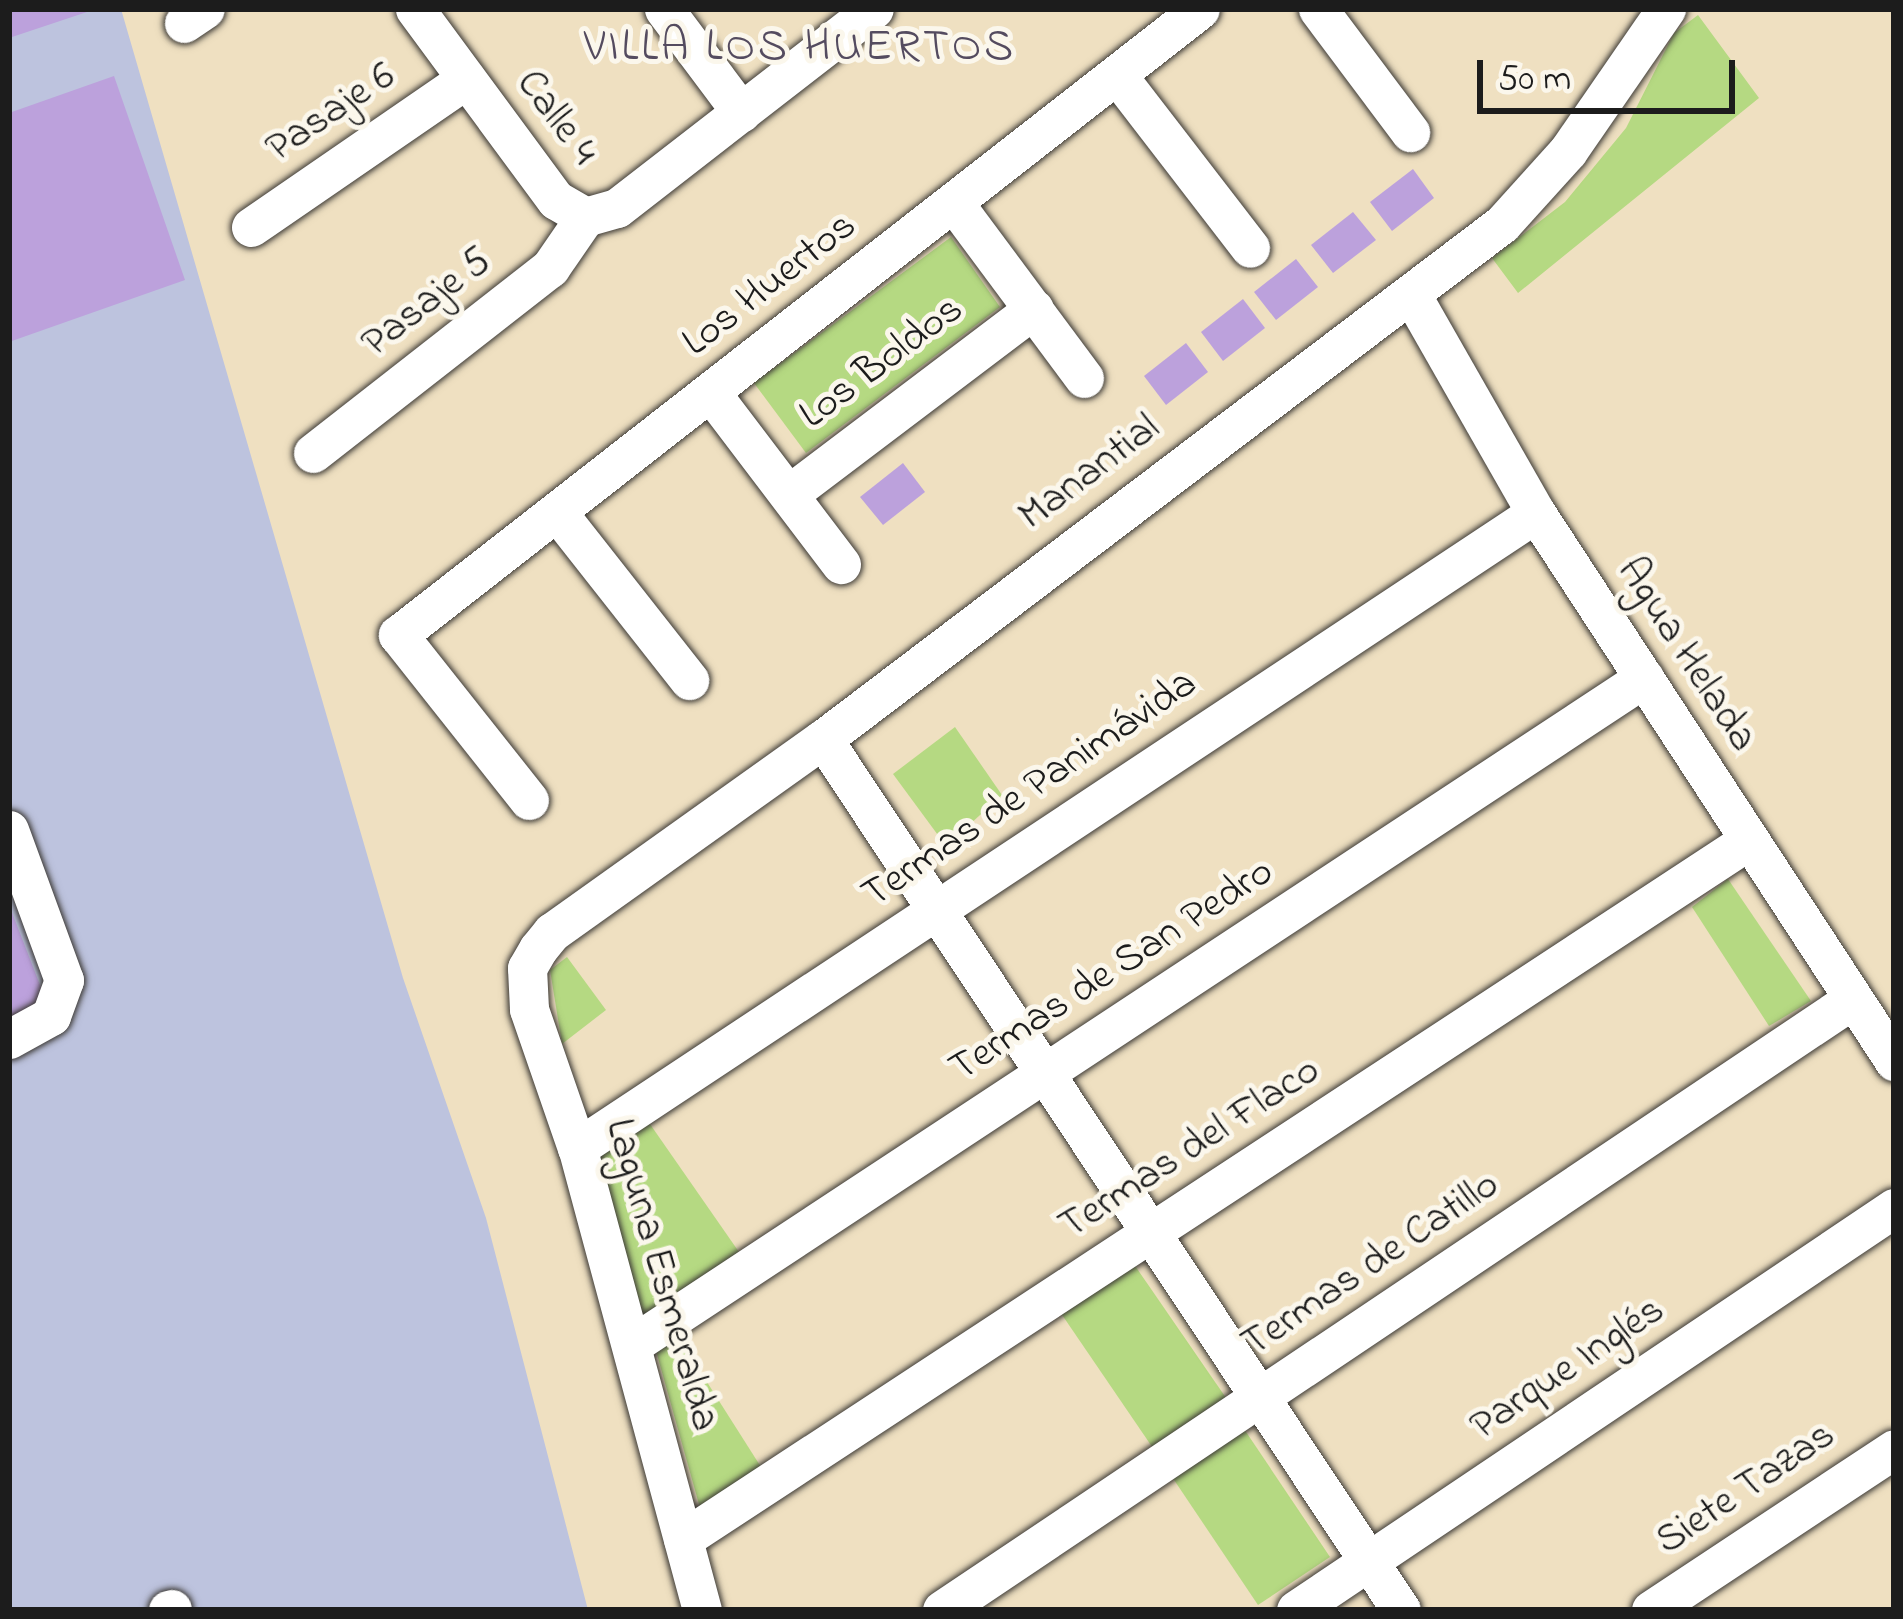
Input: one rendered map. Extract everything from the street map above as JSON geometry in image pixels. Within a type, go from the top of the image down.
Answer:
[{"type":"street","name":"Calle 4","points":[[416,9],[556,200],[585,217]]},
{"type":"street","points":[[664,9],[741,112]]},
{"type":"street","points":[[585,217],[617,208],[874,9]]},
{"type":"street","name":"Los Huertos","points":[[529,800],[398,635],[1200,9]]},
{"type":"street","points":[[1318,9],[1410,132]]},
{"type":"street","name":"Manantial","points":[[527,968],[552,932],[823,739],[1159,479],[1411,294],[1535,193],[1666,9]]},
{"type":"street","points":[[1117,75],[1250,248]]},
{"type":"street","name":"Pasaje 6","points":[[251,226],[466,79]]},
{"type":"street","points":[[954,203],[1084,378]]},
{"type":"street","name":"Pasaje 5","points":[[313,453],[550,268],[585,217]]},
{"type":"street","name":"Agua Helada","points":[[1411,294],[1536,513],[1894,1061]]},
{"type":"street","name":"Los Boldos","points":[[789,494],[1034,309]]},
{"type":"street","points":[[711,393],[842,564]]},
{"type":"street","points":[[556,512],[689,680]]},
{"type":"street","name":"Termas de Panimávida","points":[[578,1148],[1536,513]]},
{"type":"street","name":"Termas de San Pedro","points":[[634,1344],[1644,678]]},
{"type":"street","points":[[823,739],[1401,1610]]},
{"type":"street","points":[[9,830],[64,980],[51,1016],[9,1039]]},
{"type":"street","name":"Termas del Flaco","points":[[683,1539],[1749,840]]},
{"type":"street","name":"Laguna Esmeralda","points":[[527,968],[530,1009],[578,1148],[702,1610]]},
{"type":"street","name":"Termas de Catillo","points":[[942,1610],[1853,999]]},
{"type":"street","name":"Parque Inglés","points":[[1296,1610],[1894,1208]]},
{"type":"street","name":"Siete Tazas","points":[[1651,1610],[1894,1449]]},
{"type":"shaded area","points":[[9,9],[121,9],[403,978],[486,1218],[588,1610],[9,1610]]},
{"type":"green space","points":[[1698,15],[1759,98],[1518,293],[1492,258],[1565,202],[1626,128],[1674,33]]},
{"type":"green space","points":[[951,237],[1000,307],[806,453],[754,383]]},
{"type":"green space","points":[[955,727],[1002,795],[946,846],[893,774]]},
{"type":"green space","points":[[1728,879],[1811,1001],[1769,1026],[1692,907]]},
{"type":"green space","points":[[567,957],[606,1010],[562,1044],[550,970]]},
{"type":"green space","points":[[643,1114],[739,1252],[640,1320],[592,1149]]},
{"type":"green space","points":[[1129,1257],[1233,1408],[1159,1457],[1056,1306]]},
{"type":"green space","points":[[679,1338],[761,1467],[700,1508],[656,1351]]},
{"type":"green space","points":[[1236,1417],[1330,1557],[1258,1605],[1164,1465]]},
{"type":"building","points":[[9,9],[92,9],[93,10],[9,38]]},
{"type":"building","points":[[114,76],[185,280],[9,342],[9,113]]},
{"type":"building","points":[[1413,169],[1434,198],[1392,231],[1370,202]]},
{"type":"building","points":[[1353,212],[1376,240],[1333,273],[1311,245]]},
{"type":"building","points":[[1296,259],[1318,287],[1276,320],[1254,292]]},
{"type":"building","points":[[1243,299],[1265,328],[1223,361],[1201,332]]},
{"type":"building","points":[[1186,343],[1208,372],[1166,405],[1144,376]]},
{"type":"building","points":[[903,463],[925,492],[883,525],[860,497]]},
{"type":"building","points":[[9,905],[47,1003],[9,1018]]},
{"type":"district","name":"VILLA LOS HUERTOS","points":[[800,49]]}]
